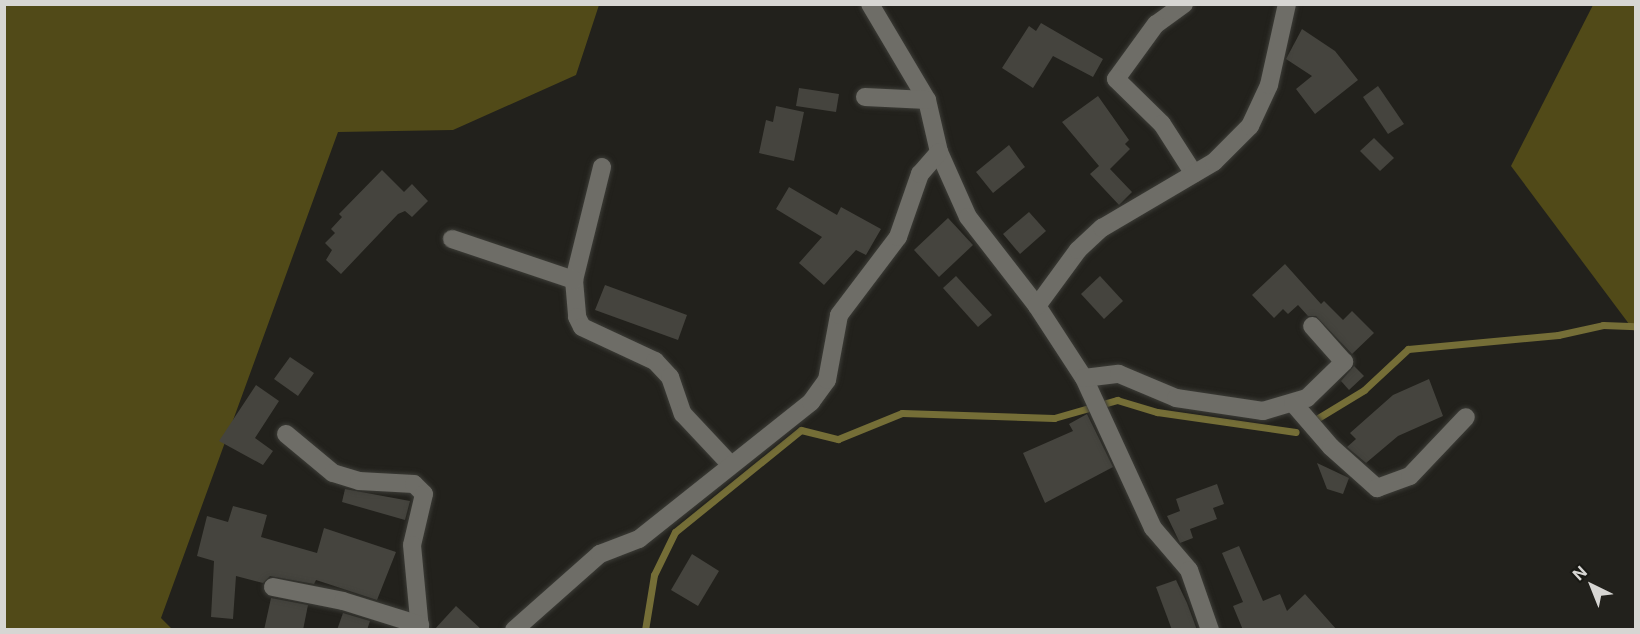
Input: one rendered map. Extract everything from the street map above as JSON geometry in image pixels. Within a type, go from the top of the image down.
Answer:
[{"type":"street","points":[[870,4],[927,100],[939,153],[968,217],[1037,306],[1084,378],[1153,528],[1189,570],[1210,630]]},
{"type":"street","points":[[1184,4],[1156,24],[1116,79],[1162,124],[1194,174]]},
{"type":"street","points":[[1037,306],[1078,250],[1102,228],[1194,174],[1231,149],[1250,126],[1269,85],[1287,4]]},
{"type":"street","points":[[865,97],[927,100]]},
{"type":"street","points":[[514,630],[600,554],[639,539],[730,464],[811,402],[827,380],[839,315],[898,237],[920,174],[939,153]]},
{"type":"street","points":[[602,167],[574,280],[577,317],[582,327],[655,361],[670,377],[683,414],[730,464]]},
{"type":"street","points":[[452,239],[574,280]]},
{"type":"street","points":[[1084,378],[1119,374],[1176,398],[1263,411],[1307,398],[1344,362],[1312,326]]},
{"type":"street","points":[[1293,402],[1331,447],[1377,488],[1410,476],[1466,417]]},
{"type":"street","points":[[273,587],[343,601],[420,627],[412,584],[412,545],[424,494],[414,484],[359,481],[333,473],[286,434]]},
{"type":"shaded area","points":[[4,5],[599,5],[576,75],[453,130],[338,132],[161,618],[172,629],[5,629]]},
{"type":"shaded area","points":[[1593,5],[1635,5],[1635,332],[1511,166]]},
{"type":"building","points":[[1041,23],[1103,59],[1093,77],[1053,56],[1033,88],[1002,68],[1029,26],[1036,31]]},
{"type":"building","points":[[1302,29],[1335,51],[1358,80],[1315,114],[1296,89],[1312,76],[1286,59]]},
{"type":"building","points":[[1378,86],[1404,124],[1388,134],[1363,97]]},
{"type":"building","points":[[799,88],[839,94],[836,112],[796,106]]},
{"type":"building","points":[[1098,96],[1129,140],[1125,144],[1130,149],[1110,169],[1132,192],[1119,205],[1090,174],[1099,166],[1062,122]]},
{"type":"building","points":[[776,106],[804,112],[794,161],[759,153],[766,120],[773,122]]},
{"type":"building","points":[[1374,138],[1394,158],[1380,171],[1360,151]]},
{"type":"building","points":[[1009,145],[1025,167],[993,193],[976,172]]},
{"type":"building","points":[[382,170],[404,192],[412,184],[428,201],[412,217],[405,211],[398,214],[341,274],[326,260],[332,250],[325,243],[335,233],[331,229],[342,217],[339,214]]},
{"type":"building","points":[[789,187],[837,215],[841,207],[881,229],[866,255],[856,250],[824,285],[799,263],[822,237],[776,209]]},
{"type":"building","points":[[1029,212],[1046,231],[1020,254],[1003,234]]},
{"type":"building","points":[[948,218],[973,245],[939,277],[914,250]]},
{"type":"building","points":[[1285,264],[1321,304],[1324,301],[1343,320],[1352,311],[1374,333],[1352,354],[1316,316],[1308,316],[1298,305],[1288,314],[1283,309],[1274,318],[1252,295]]},
{"type":"building","points":[[956,276],[992,315],[978,327],[943,288]]},
{"type":"building","points":[[1100,276],[1123,301],[1104,319],[1081,294]]},
{"type":"building","points":[[605,285],[687,315],[678,340],[595,310]]},
{"type":"building","points":[[290,357],[314,373],[298,396],[274,379]]},
{"type":"building","points":[[1354,366],[1364,376],[1349,390],[1341,381]]},
{"type":"building","points":[[1429,379],[1443,416],[1398,436],[1366,463],[1347,447],[1356,439],[1350,433],[1393,395]]},
{"type":"building","points":[[256,385],[279,401],[255,438],[273,451],[263,465],[219,441]]},
{"type":"building","points":[[1087,414],[1113,467],[1045,503],[1023,453],[1073,431],[1069,424]]},
{"type":"building","points":[[1317,463],[1349,478],[1343,494],[1327,489]]},
{"type":"building","points":[[1217,484],[1224,504],[1213,508],[1217,519],[1190,529],[1193,538],[1180,543],[1167,516],[1180,511],[1176,499]]},
{"type":"building","points":[[345,489],[410,501],[405,520],[342,502]]},
{"type":"building","points":[[233,506],[267,515],[261,537],[317,553],[324,528],[396,552],[377,600],[316,580],[314,584],[270,576],[263,583],[236,576],[233,619],[211,617],[214,561],[197,556],[207,516],[228,522]]},
{"type":"building","points":[[1239,546],[1263,601],[1280,594],[1287,611],[1305,594],[1337,630],[1243,630],[1233,606],[1243,602],[1222,553]]},
{"type":"building","points":[[692,554],[719,571],[698,606],[671,590]]},
{"type":"building","points":[[1176,580],[1197,630],[1172,630],[1156,587]]},
{"type":"building","points":[[271,598],[308,605],[303,630],[264,630]]},
{"type":"building","points":[[456,606],[482,630],[434,630]]},
{"type":"building","points":[[343,613],[370,621],[367,630],[337,630]]},
{"type":"waterway","points":[[1318,418],[1364,390],[1408,349],[1558,335],[1603,325],[1636,326]]},
{"type":"waterway","points":[[645,630],[654,575],[675,532],[801,430],[838,439],[902,413],[1054,418],[1117,400],[1157,412],[1296,432]]}]
